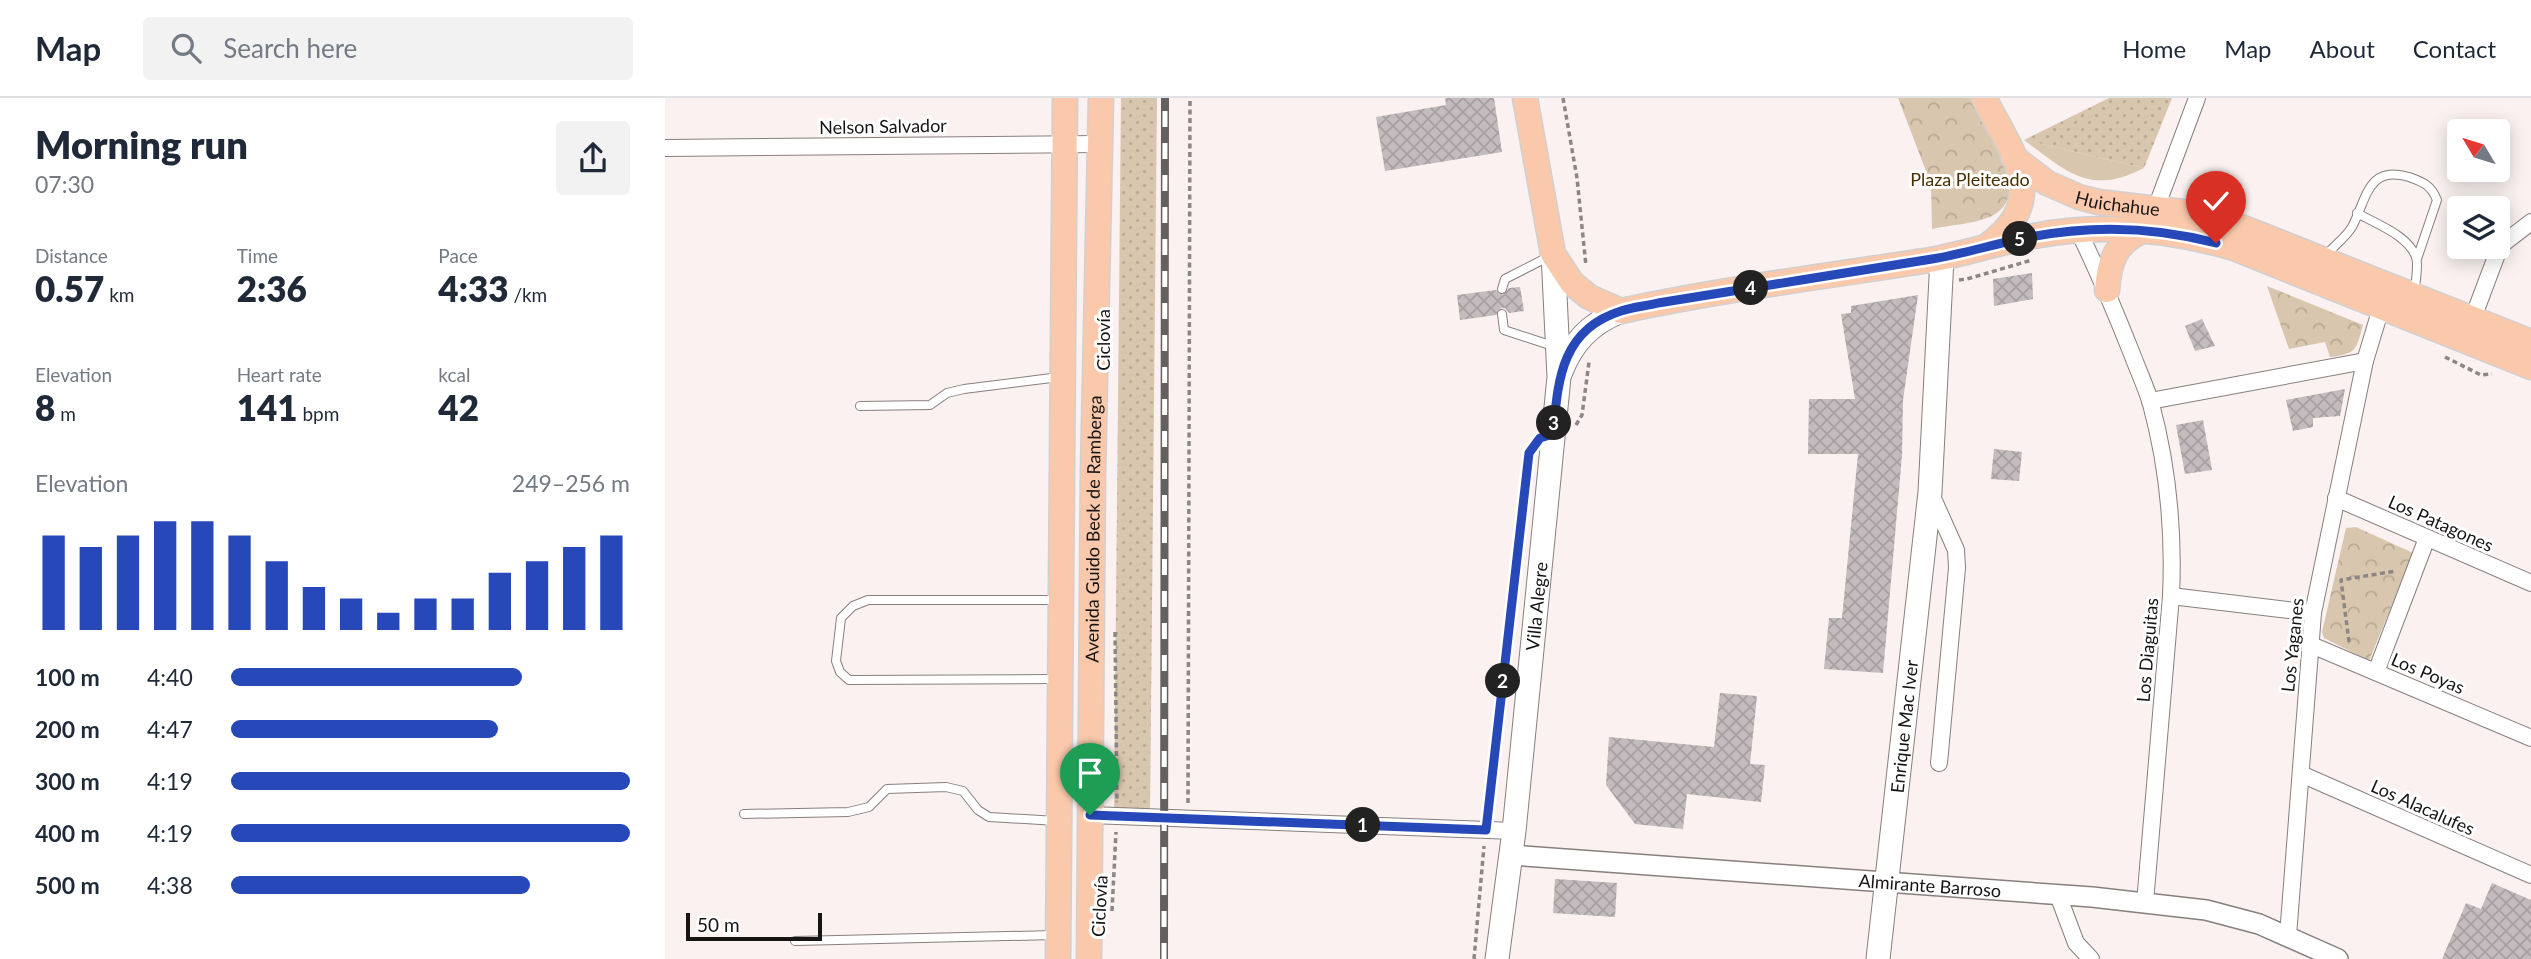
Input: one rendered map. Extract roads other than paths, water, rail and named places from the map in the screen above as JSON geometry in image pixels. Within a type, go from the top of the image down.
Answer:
[{"type":"main road","name":"Avenida Guido Beck de Ramberga","points":[[1058,947],[1065,98]]},
{"type":"main road","name":"Avenida Guido Beck de Ramberga","points":[[1089,959],[1093,472],[1101,98]]},
{"type":"main road","name":"Villa Alegre","points":[[1497,959],[1514,831],[1559,377],[1553,254],[1525,98]]},
{"type":"main road","points":[[1984,98],[2013,157],[2022,184],[2019,211],[2004,231],[1986,246]]},
{"type":"main road","name":"Huichahue","points":[[2013,157],[2047,183],[2066,193],[2098,202],[2200,215],[2241,227],[2531,342]]},
{"type":"main road","name":"Huichahue","points":[[1621,311],[1941,269],[1986,246],[2038,235],[2077,230],[2145,230],[2190,236],[2234,248],[2531,367]]},
{"type":"main road","points":[[2107,290],[2113,255],[2128,238],[2145,230]]},
{"type":"main road","points":[[1553,254],[1572,283],[1580,290],[1589,297],[1621,311]]},
{"type":"main road","name":"Enrique Mac Iver","points":[[1878,959],[1930,492],[1941,269]]},
{"type":"main road","name":"Villa Alegre","points":[[1559,377],[1567,355],[1578,339],[1602,318],[1621,311]]},
{"type":"main road","points":[[1060,785],[1073,806],[1090,815]]},
{"type":"main road","points":[[1059,833],[1090,815]]},
{"type":"street","points":[[2156,208],[2197,98]]},
{"type":"street","name":"Nelson Salvador","points":[[665,148],[1101,144]]},
{"type":"street","points":[[2473,318],[2500,246],[2531,222]]},
{"type":"street","name":"Los Diaguitas","points":[[2077,230],[2107,290],[2150,401],[2165,469],[2169,503],[2171,596],[2145,903]]},
{"type":"street","points":[[2150,401],[2365,361],[2391,285]]},
{"type":"street","name":"Los Yaganes","points":[[2288,936],[2313,613],[2365,361]]},
{"type":"street","name":"Enrique Mac Iver","points":[[1930,492],[1956,550],[1940,763]]},
{"type":"street","name":"Los Patagones","points":[[2336,498],[2531,583]]},
{"type":"street","points":[[2376,672],[2427,538]]},
{"type":"street","points":[[2171,596],[2313,613]]},
{"type":"street","name":"Los Poyas","points":[[2309,643],[2531,738]]},
{"type":"street","name":"Los Alacalufes","points":[[2301,774],[2531,875]]},
{"type":"street","points":[[1090,815],[1514,831]]},
{"type":"street","name":"Almirante Barroso","points":[[1511,855],[2145,903],[2243,918],[2338,959]]},
{"type":"street","points":[[2058,895],[2076,943],[2091,959]]},
{"type":"lane","points":[[2324,258],[2351,228],[2371,184],[2383,175],[2396,174],[2423,182],[2432,188],[2437,200],[2417,259],[2414,294]]},
{"type":"lane","points":[[2357,213],[2395,234],[2411,249],[2417,259]]},
{"type":"lane","points":[[1502,289],[1505,279],[1553,254]]},
{"type":"lane","points":[[1502,314],[1504,331],[1556,346]]},
{"type":"lane","points":[[860,406],[930,405],[947,393],[964,389],[1062,376]]},
{"type":"lane","points":[[1061,600],[868,600],[853,606],[842,618],[836,661],[840,672],[849,680],[1061,679]]},
{"type":"lane","points":[[744,814],[848,812],[869,807],[887,789],[946,787],[963,791],[978,810],[989,817],[1059,833]]},
{"type":"lane","points":[[795,941],[1058,947]]},
{"type":"railway","points":[[1164,959],[1165,98]]},
{"type":"park label","name":"Plaza Pleiteado","points":[[1970,179]]}]
